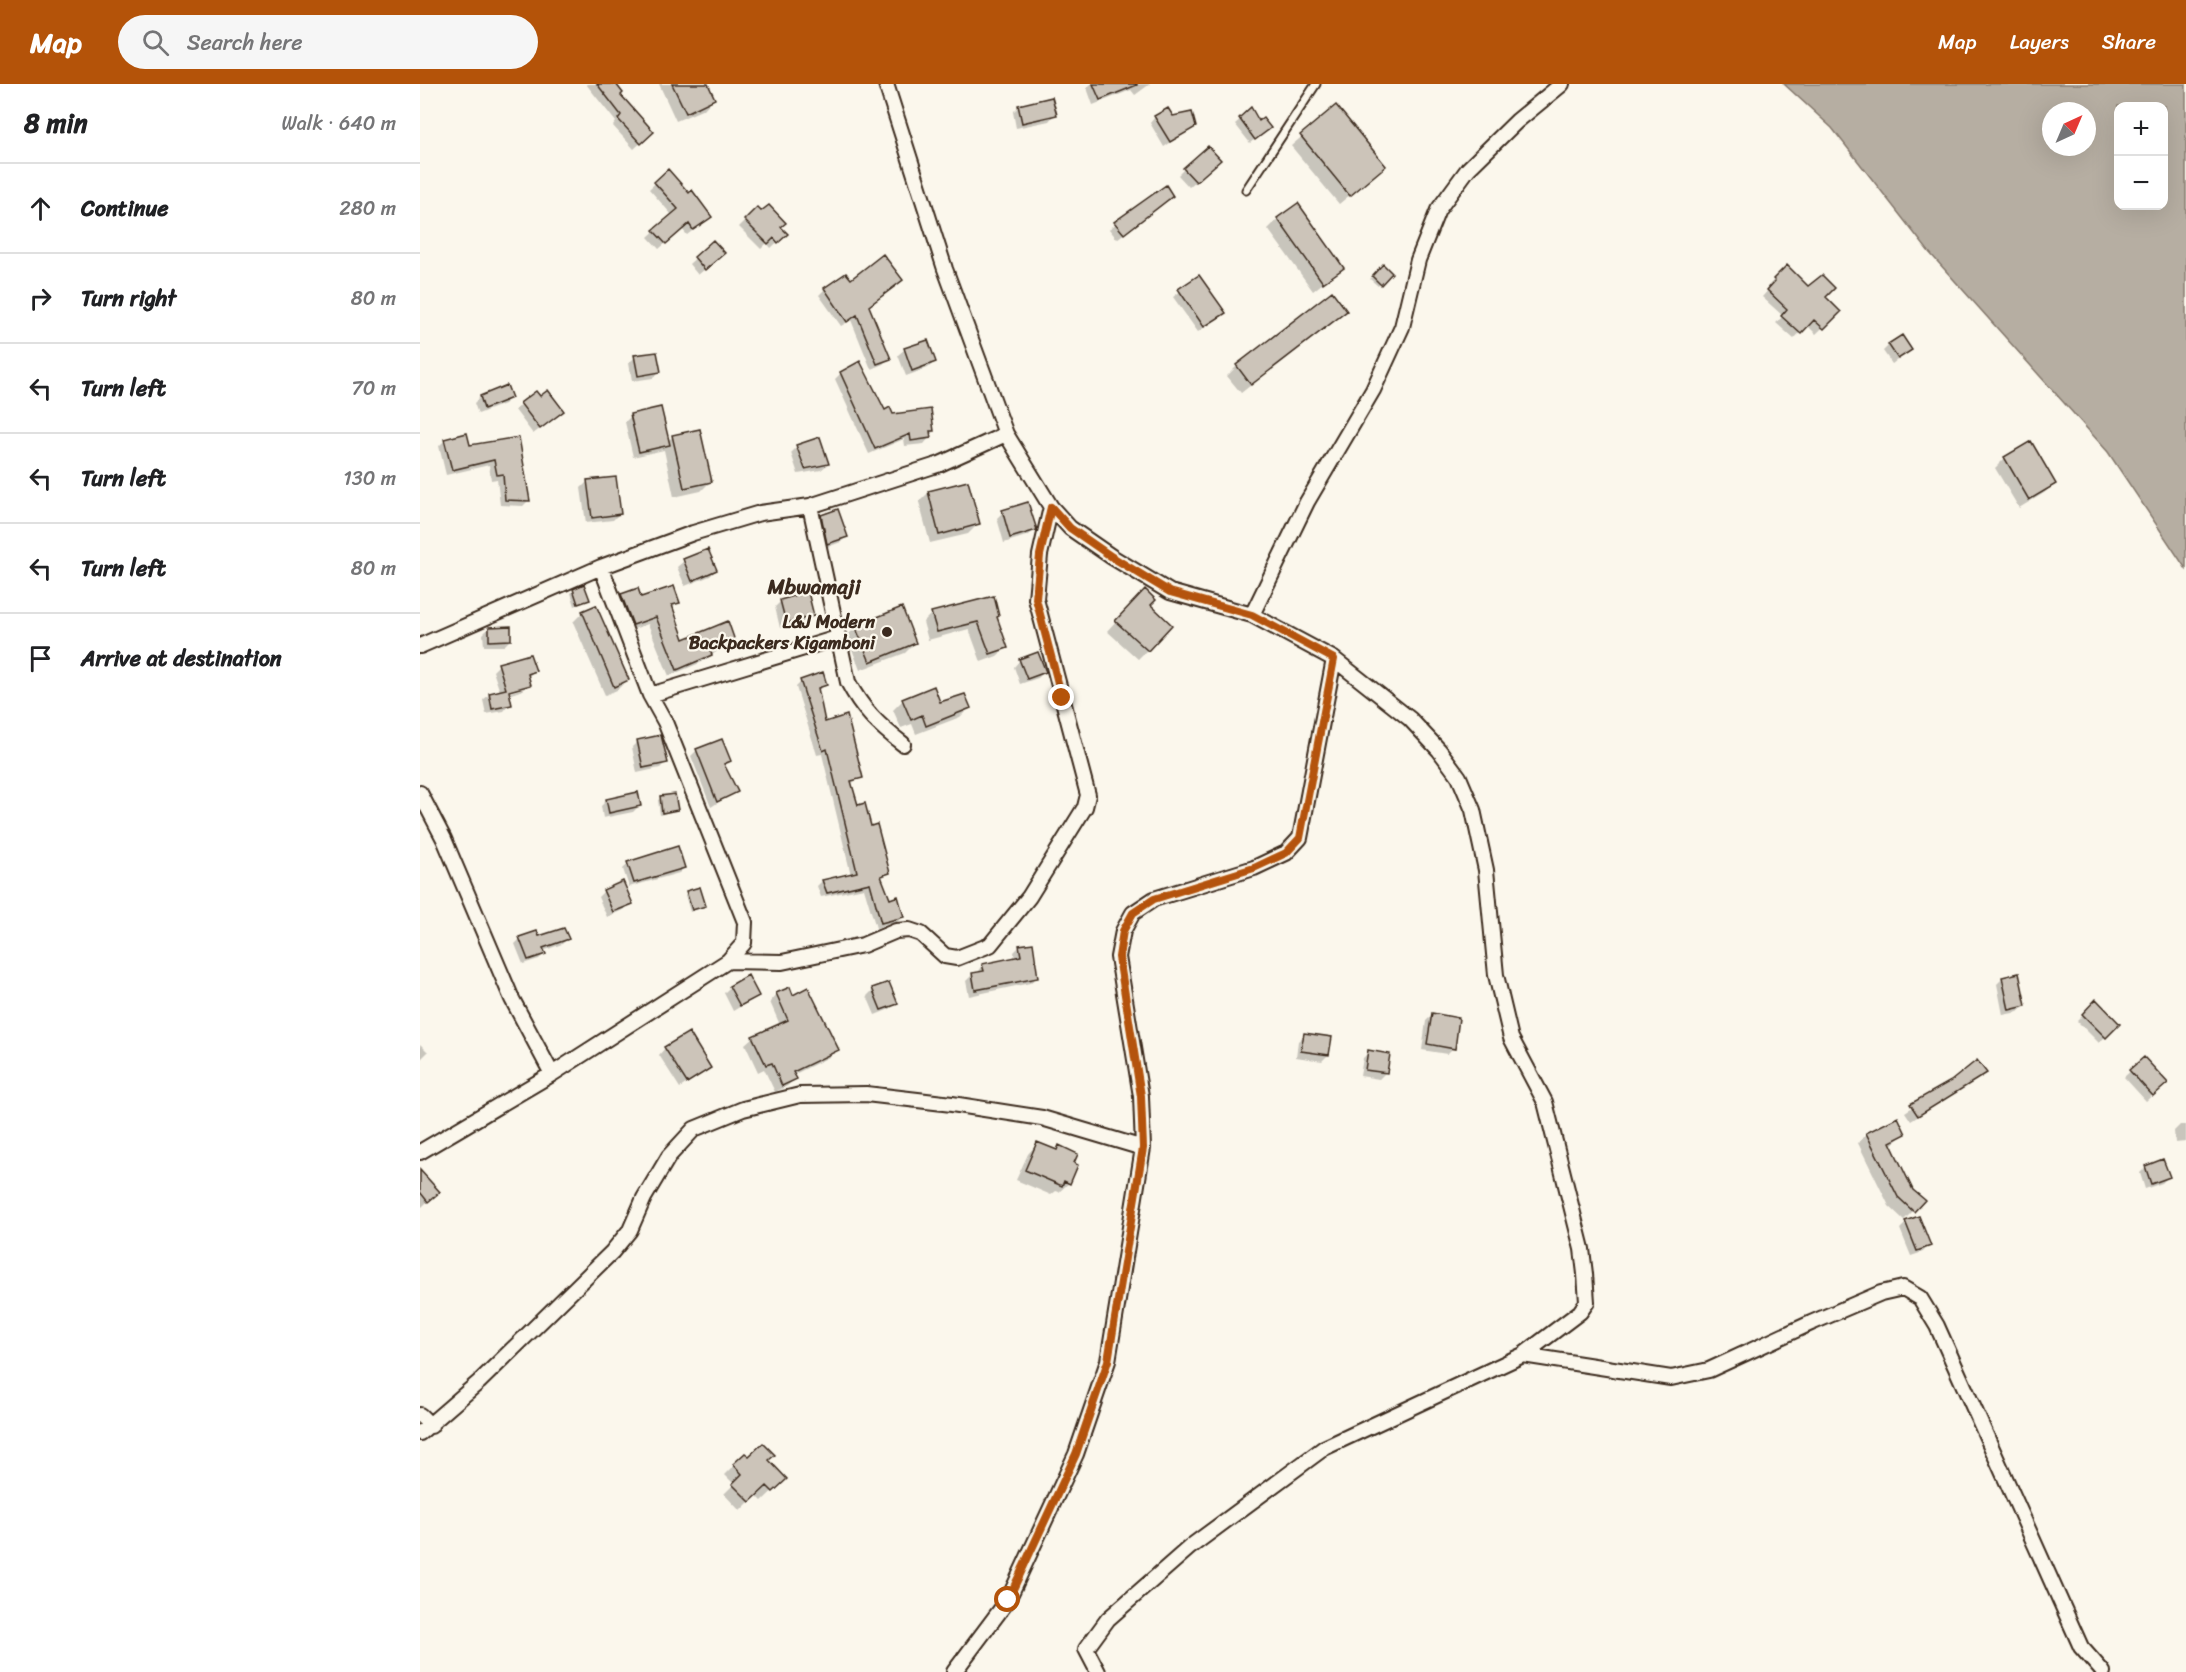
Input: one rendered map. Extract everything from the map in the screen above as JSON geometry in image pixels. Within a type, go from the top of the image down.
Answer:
[{"type":"street","points":[[886,84],[945,269],[1006,434],[1051,507],[1070,528],[1170,592],[1252,615],[1334,659],[1410,719],[1439,750],[1459,777],[1473,810],[1486,870],[1496,975],[1508,1027],[1511,1038],[1545,1102],[1582,1249],[1587,1302],[1580,1312],[1523,1355],[1324,1448],[1232,1516],[1182,1554],[1095,1634],[1086,1649],[1098,1672]]},
{"type":"street","points":[[1252,615],[1307,502],[1373,390],[1402,327],[1418,260],[1438,210],[1468,169],[1517,121],[1562,84]]},
{"type":"street","points":[[420,646],[601,567],[693,533],[760,513],[810,506],[940,464],[1006,434]]},
{"type":"street","points":[[810,506],[848,682],[860,705],[874,722],[903,744]]},
{"type":"street","points":[[728,962],[782,962],[863,945],[896,931],[909,930],[921,934],[945,956],[957,958],[990,945],[1029,897],[1085,807],[1088,795],[1036,599],[1040,555],[1051,507]]},
{"type":"street","points":[[420,1152],[552,1074],[728,962],[744,943],[745,922],[665,723],[650,695],[601,567]]},
{"type":"street","points":[[650,695],[837,638]]},
{"type":"street","points":[[954,1672],[1008,1600],[1076,1454],[1108,1361],[1143,1148],[1141,1096],[1119,957],[1123,931],[1133,913],[1154,899],[1254,868],[1286,853],[1300,838],[1334,659]]},
{"type":"street","points":[[420,793],[444,839],[512,999],[552,1074]]},
{"type":"street","points":[[420,1415],[425,1429],[479,1382],[612,1252],[630,1230],[644,1198],[669,1156],[694,1129],[716,1118],[800,1095],[866,1094],[1042,1118],[1143,1148]]},
{"type":"street","points":[[1523,1355],[1671,1378],[1709,1370],[1881,1293],[1903,1288],[1920,1298],[1937,1326],[2081,1647],[2103,1672]]},
{"type":"lane","points":[[1246,190],[1316,84]]},
{"type":"shaded area","points":[[1784,84],[2186,84],[2186,569],[2108,452],[1929,252],[1832,128]]},
{"type":"building","points":[[597,84],[616,84],[623,93],[621,95],[654,132],[641,144],[618,119],[621,115]]},
{"type":"building","points":[[672,84],[708,84],[715,99],[686,113]]},
{"type":"building","points":[[1093,84],[1137,84],[1137,85],[1100,100]]},
{"type":"building","points":[[1052,97],[1057,115],[1022,123],[1018,105]]},
{"type":"building","points":[[1336,105],[1386,166],[1350,196],[1300,135]]},
{"type":"building","points":[[1251,107],[1259,121],[1263,118],[1271,128],[1255,140],[1239,118]]},
{"type":"building","points":[[1168,108],[1173,116],[1192,112],[1196,127],[1170,142],[1154,116]]},
{"type":"building","points":[[1208,146],[1221,160],[1196,182],[1183,168]]},
{"type":"building","points":[[668,169],[689,193],[692,190],[712,217],[693,230],[689,224],[666,244],[653,230],[678,209],[654,182]]},
{"type":"building","points":[[1166,185],[1173,196],[1124,234],[1114,222]]},
{"type":"building","points":[[1298,203],[1344,268],[1323,283],[1277,218]]},
{"type":"building","points":[[769,205],[786,223],[781,227],[788,234],[778,243],[774,238],[768,244],[744,220],[757,207],[761,211]]},
{"type":"building","points":[[713,240],[725,253],[705,270],[694,257]]},
{"type":"building","points":[[883,254],[903,280],[869,306],[891,359],[877,364],[857,315],[847,322],[824,288],[846,273],[851,279]]},
{"type":"building","points":[[1383,264],[1392,273],[1381,285],[1372,276]]},
{"type":"building","points":[[1787,265],[1808,286],[1822,275],[1835,288],[1826,297],[1841,312],[1824,329],[1814,320],[1801,334],[1781,316],[1787,309],[1767,290],[1775,281],[1773,279]]},
{"type":"building","points":[[1199,275],[1226,313],[1204,327],[1178,289]]},
{"type":"building","points":[[1332,291],[1347,311],[1251,385],[1236,365]]},
{"type":"building","points":[[1902,335],[1912,350],[1898,359],[1888,344]]},
{"type":"building","points":[[928,340],[936,362],[912,371],[904,348]]},
{"type":"building","points":[[657,352],[661,372],[638,376],[634,355]]},
{"type":"building","points":[[860,361],[885,410],[890,407],[893,414],[931,409],[934,431],[930,431],[931,438],[911,441],[910,434],[875,449],[840,372]]},
{"type":"building","points":[[507,385],[512,398],[484,409],[480,396]]},
{"type":"building","points":[[548,390],[564,411],[540,429],[520,403],[536,391],[540,396]]},
{"type":"building","points":[[661,407],[670,445],[639,452],[630,414]]},
{"type":"building","points":[[700,429],[712,482],[684,488],[672,435]]},
{"type":"building","points":[[467,433],[470,445],[519,437],[530,501],[505,500],[503,474],[497,475],[494,460],[452,470],[444,439]]},
{"type":"building","points":[[820,437],[829,464],[805,469],[796,445]]},
{"type":"building","points":[[2031,441],[2056,484],[2029,500],[2004,457]]},
{"type":"building","points":[[616,477],[621,514],[592,518],[587,480]]},
{"type":"building","points":[[968,481],[980,524],[939,535],[928,491]]},
{"type":"building","points":[[1028,502],[1037,530],[1010,538],[1002,510]]},
{"type":"building","points":[[838,509],[848,537],[827,544],[821,515]]},
{"type":"building","points":[[708,549],[717,570],[692,581],[683,559]]},
{"type":"building","points":[[584,584],[590,600],[578,604],[573,589]]},
{"type":"building","points":[[674,586],[680,603],[672,605],[684,639],[728,621],[735,641],[710,650],[712,655],[677,670],[656,617],[633,625],[621,594],[638,588],[641,597]]},
{"type":"building","points":[[1145,589],[1156,600],[1151,605],[1172,625],[1148,651],[1115,621]]},
{"type":"building","points":[[808,592],[814,616],[786,623],[780,600]]},
{"type":"building","points":[[994,596],[999,616],[997,617],[1008,648],[990,654],[978,622],[937,632],[931,612]]},
{"type":"building","points":[[596,605],[629,680],[614,687],[582,611]]},
{"type":"building","points":[[902,607],[916,643],[870,662],[855,626]]},
{"type":"building","points":[[511,626],[511,640],[489,641],[489,627]]},
{"type":"building","points":[[1038,652],[1046,672],[1027,679],[1019,659]]},
{"type":"building","points":[[530,654],[536,671],[528,674],[531,685],[509,691],[512,705],[492,709],[489,693],[506,689],[498,663]]},
{"type":"building","points":[[823,672],[827,685],[818,688],[825,722],[847,715],[863,778],[851,781],[858,805],[865,803],[871,826],[877,824],[890,873],[881,876],[890,899],[898,896],[904,917],[881,923],[870,883],[827,893],[822,880],[857,872],[827,749],[823,751],[800,680]]},
{"type":"building","points":[[934,686],[940,702],[965,694],[971,708],[926,726],[922,715],[911,720],[902,699]]},
{"type":"building","points":[[661,735],[668,763],[643,768],[637,740]]},
{"type":"building","points":[[722,739],[731,761],[724,764],[738,792],[717,802],[696,749]]},
{"type":"building","points":[[638,792],[641,806],[609,813],[606,799]]},
{"type":"building","points":[[675,794],[678,810],[662,813],[660,796]]},
{"type":"building","points":[[678,846],[685,868],[634,883],[627,862]]},
{"type":"building","points":[[623,881],[633,904],[613,912],[603,890]]},
{"type":"building","points":[[700,887],[706,906],[692,910],[686,891]]},
{"type":"building","points":[[564,928],[569,939],[543,948],[546,954],[528,960],[519,937],[537,931],[539,936]]},
{"type":"building","points":[[1033,943],[1038,978],[975,990],[972,973],[984,971],[982,964],[1021,956],[1019,945]]},
{"type":"building","points":[[2019,973],[2026,1006],[2009,1010],[2002,977]]},
{"type":"building","points":[[748,975],[759,996],[740,1006],[729,986]]},
{"type":"building","points":[[889,982],[898,1004],[881,1010],[872,988]]},
{"type":"building","points":[[790,987],[793,995],[808,987],[839,1050],[793,1072],[797,1079],[782,1086],[772,1063],[766,1065],[752,1036],[788,1020],[776,993]]},
{"type":"building","points":[[2096,999],[2120,1024],[2106,1038],[2082,1014]]},
{"type":"building","points":[[1432,1013],[1459,1018],[1455,1049],[1427,1044]]},
{"type":"building","points":[[689,1032],[711,1068],[687,1083],[664,1047]]},
{"type":"building","points":[[1304,1033],[1332,1037],[1329,1055],[1301,1051]]},
{"type":"building","points":[[1368,1050],[1390,1054],[1387,1073],[1365,1070]]},
{"type":"building","points":[[2144,1057],[2168,1083],[2153,1096],[2129,1070]]},
{"type":"building","points":[[1977,1060],[1987,1073],[1918,1116],[1910,1104],[1951,1081]]},
{"type":"building","points":[[1898,1117],[1906,1134],[1890,1142],[1913,1190],[1925,1200],[1914,1212],[1898,1197],[1866,1133]]},
{"type":"building","points":[[1037,1142],[1057,1150],[1059,1145],[1078,1154],[1074,1163],[1078,1165],[1070,1184],[1064,1181],[1062,1186],[1025,1170]]},
{"type":"building","points":[[2163,1159],[2170,1177],[2151,1184],[2145,1166]]},
{"type":"building","points":[[420,1170],[440,1192],[428,1202],[420,1192]]},
{"type":"building","points":[[1919,1216],[1931,1246],[1917,1251],[1905,1221]]},
{"type":"building","points":[[763,1443],[775,1455],[769,1460],[787,1479],[773,1492],[767,1486],[750,1502],[732,1484],[742,1474],[733,1464],[745,1453],[749,1456]]},
{"type":"place","name":"L&J Modern Backpackers Kigamboni","points":[[887,632]]},
{"type":"district","name":"Mbwamaji","points":[[814,587]]},
{"type":"route","points":[[1008,1600],[1047,1521],[1076,1454],[1108,1361],[1143,1148],[1141,1096],[1119,957],[1123,931],[1133,913],[1154,899],[1254,868],[1286,853],[1300,838],[1334,659],[1307,642],[1252,615],[1170,592],[1070,528],[1051,507],[1040,555],[1036,599],[1062,698]]}]
